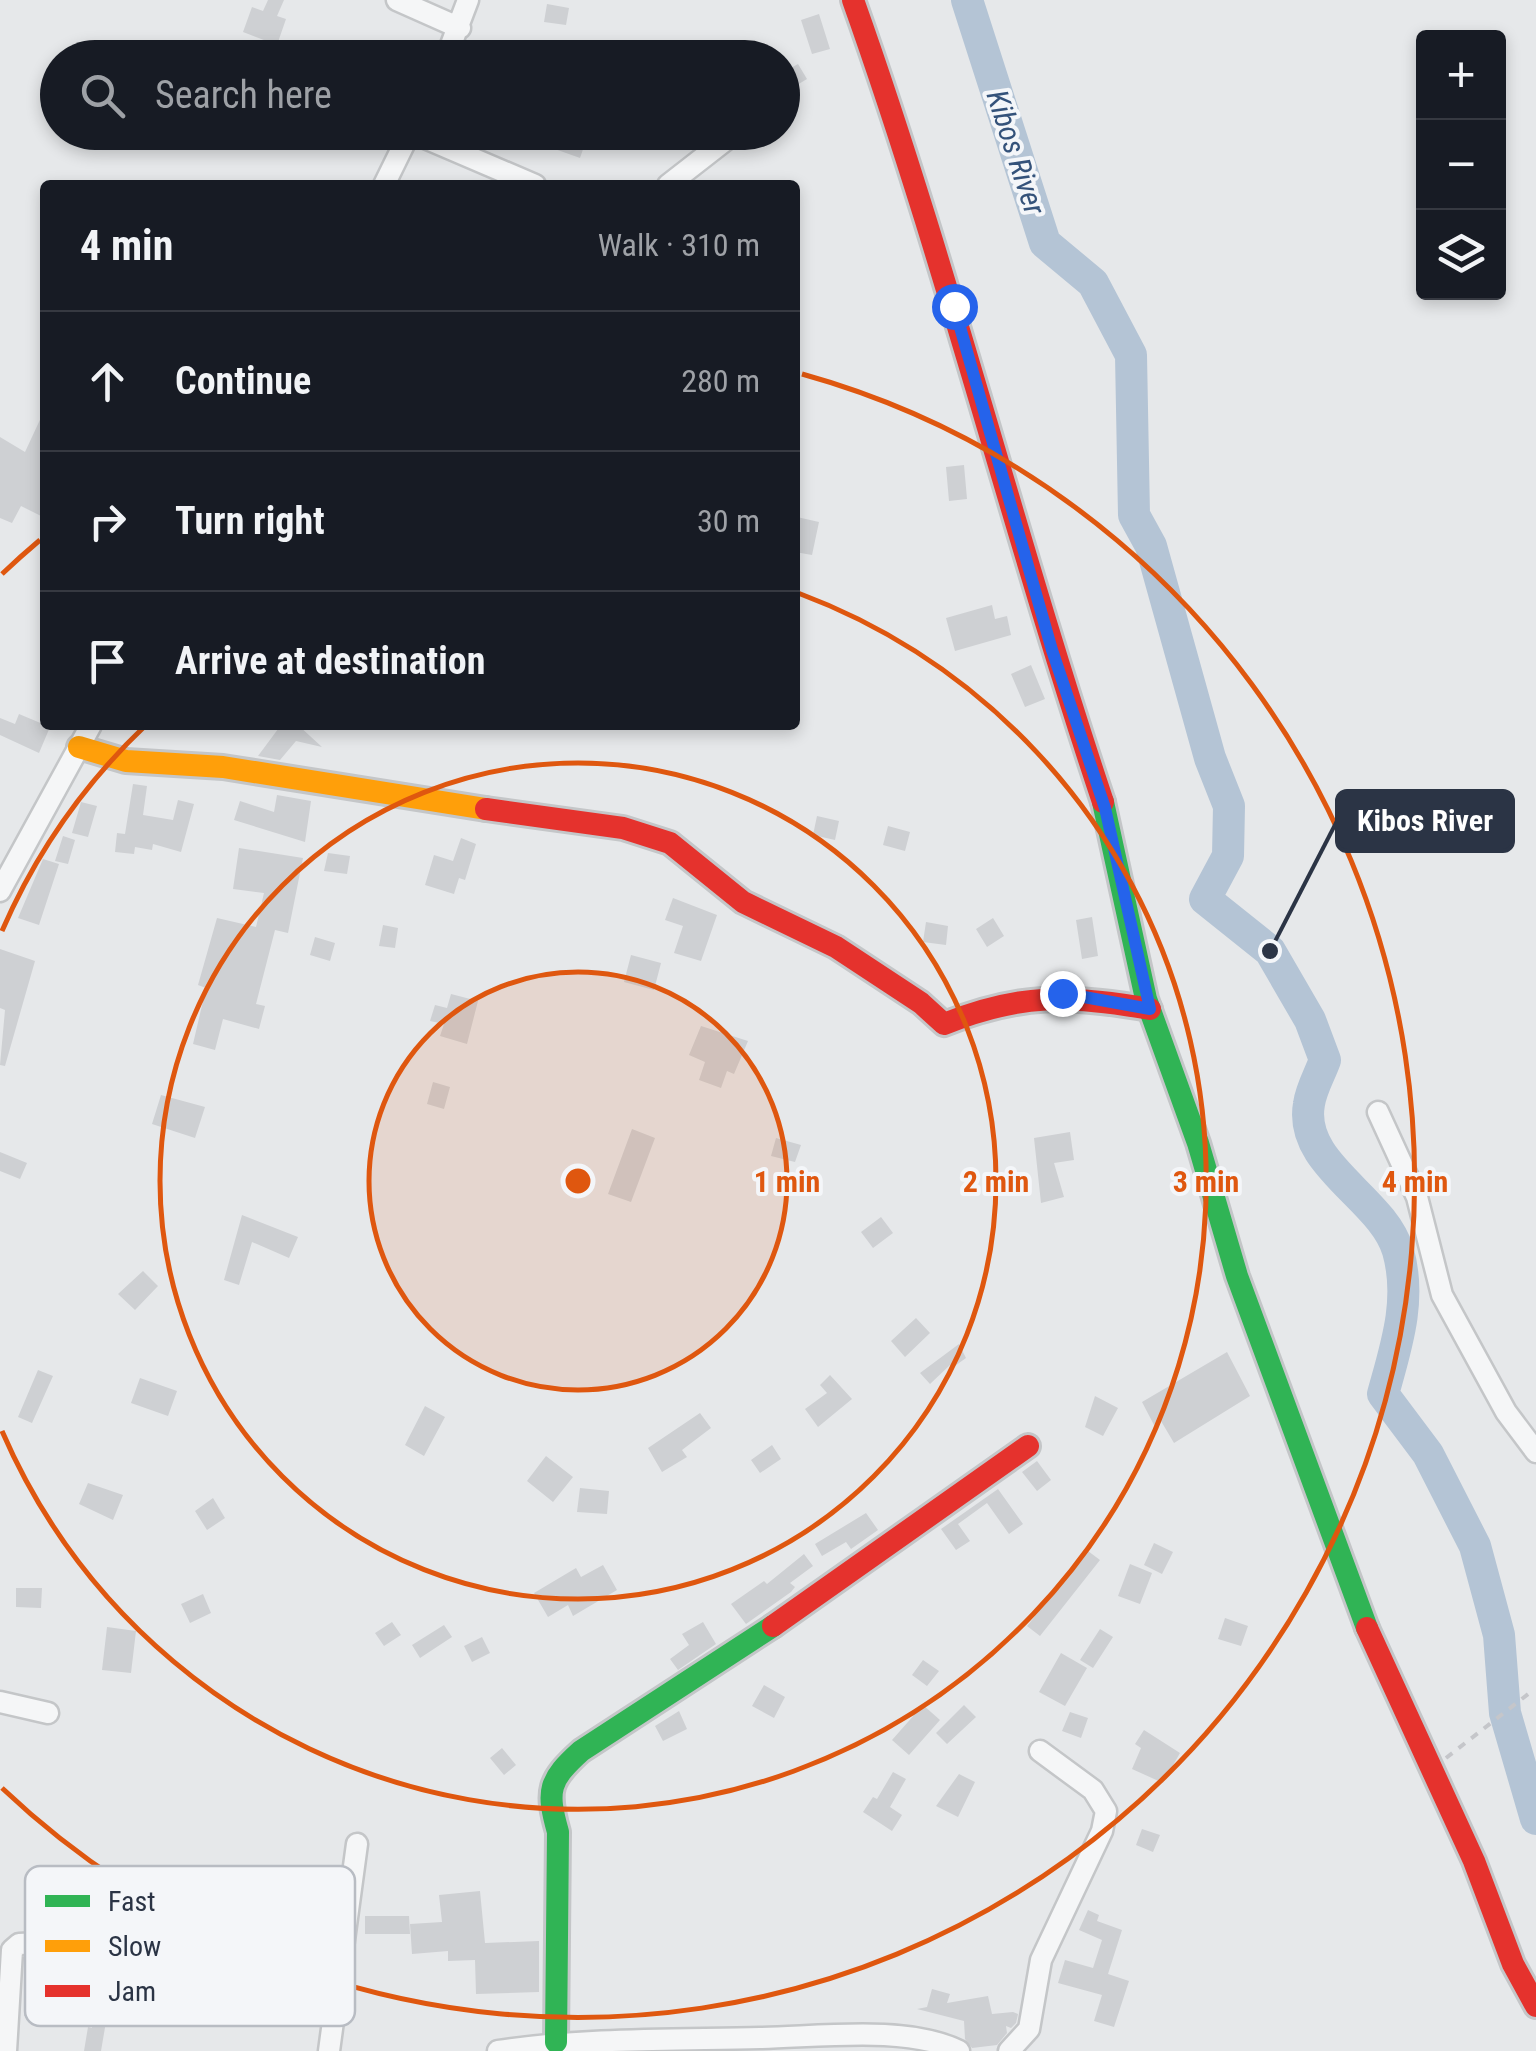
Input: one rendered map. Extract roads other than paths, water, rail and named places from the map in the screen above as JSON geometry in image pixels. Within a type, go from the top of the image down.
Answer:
[{"type":"main road","points":[[853,0],[911,162],[1052,650],[1105,808],[1150,1009],[1198,1143],[1237,1276],[1332,1544],[1391,1689],[1474,1861],[1513,1964],[1536,2006]]},
{"type":"main road","points":[[79,747],[126,761],[224,767],[327,786],[623,828],[670,843],[742,902],[836,947],[921,1002],[944,1024],[998,1000],[1062,993],[1150,1009]]},
{"type":"main road","points":[[556,2042],[558,1832],[550,1804],[554,1776],[581,1751],[699,1678],[1028,1446]]},
{"type":"street","points":[[397,0],[460,28]]},
{"type":"street","points":[[454,40],[468,0]]},
{"type":"street","points":[[387,180],[402,150]]},
{"type":"street","points":[[453,150],[523,180]]},
{"type":"street","points":[[674,180],[713,150]]},
{"type":"street","points":[[0,889],[88,730]]},
{"type":"street","points":[[1378,1112],[1417,1197],[1442,1294],[1506,1412],[1536,1452]]},
{"type":"street","points":[[0,1702],[48,1712]]},
{"type":"street","points":[[1008,2051],[1030,2029],[1040,1960],[1102,1830],[1106,1810],[1093,1790],[1040,1751]]},
{"type":"street","points":[[354,1866],[357,1844]]},
{"type":"street","points":[[6,2051],[11,1961],[19,1944],[25,1944]]},
{"type":"street","points":[[330,2051],[333,2026]]},
{"type":"street","points":[[498,2051],[556,2042],[850,2036],[936,2040],[959,2051]]},
{"type":"waterway","name":"Kibos River","points":[[967,0],[1045,243],[1093,283],[1131,355],[1134,515],[1151,546],[1210,758],[1229,806],[1228,856],[1205,899],[1270,951],[1310,1020],[1325,1060],[1309,1104],[1309,1126],[1316,1145],[1376,1214],[1398,1251],[1403,1305],[1383,1394],[1428,1454],[1475,1546],[1499,1635],[1505,1713],[1536,1819]]},
{"type":"place","name":"Kibos River","points":[[1270,951]]}]
